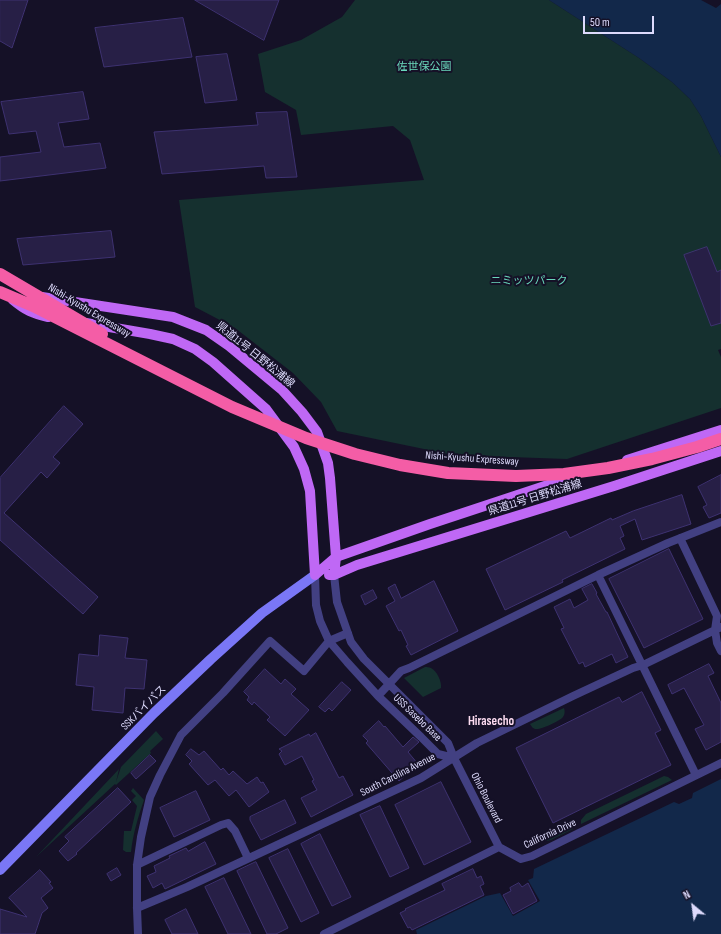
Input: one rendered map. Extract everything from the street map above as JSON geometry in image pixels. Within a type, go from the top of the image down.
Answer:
[{"type":"highway","points":[[0,265],[90,326]]},
{"type":"highway","name":"Nishi-Kyushu Expressway","points":[[0,274],[90,326],[164,373]]},
{"type":"highway","name":"Nishi-Kyushu Expressway","points":[[0,290],[232,407],[306,438],[355,454],[400,465],[448,473],[516,476],[564,474],[608,468],[652,459],[721,439]]},
{"type":"main road","name":"県道11号 日野松浦線","points":[[0,269],[8,277],[29,292],[40,297],[172,318],[206,330],[229,346],[282,390],[302,412],[317,432],[326,457],[330,478],[336,557],[334,575]]},
{"type":"main road","points":[[0,290],[24,309],[37,315],[173,339],[195,349],[213,362],[266,409],[294,446],[304,469],[310,491],[315,575]]},
{"type":"main road","name":"県道11号 日野松浦線","points":[[315,575],[336,557],[430,524],[667,446],[721,430]]},
{"type":"main road","name":"県道11号 日野松浦線","points":[[315,575],[334,575],[364,563],[614,486],[721,451]]},
{"type":"street","points":[[378,696],[401,672],[598,574],[680,538],[721,522]]},
{"type":"street","points":[[680,538],[718,616],[717,643],[721,651]]},
{"type":"street","points":[[598,574],[696,775]]},
{"type":"street","name":"USS Sasebo Base","points":[[315,575],[316,605],[320,621],[329,641],[378,696],[438,754],[454,758]]},
{"type":"street","name":"SSKバイパス","points":[[0,870],[154,713],[211,659],[262,613],[315,575]]},
{"type":"street","name":"USS Sasebo Base","points":[[334,575],[337,602],[352,642],[364,659],[448,743],[454,758]]},
{"type":"street","name":"South Carolina Avenue","points":[[137,908],[186,887],[420,778],[481,741],[718,628]]},
{"type":"street","points":[[138,934],[137,866],[140,838],[150,797],[181,735],[223,693],[270,641],[304,671],[329,641],[348,633]]},
{"type":"street","name":"Ohio Boulevard","points":[[454,758],[499,847]]},
{"type":"street","name":"California Drive","points":[[499,847],[521,859],[532,856],[721,763]]},
{"type":"street","points":[[137,866],[228,823],[235,831],[248,858]]},
{"type":"street","points":[[324,934],[499,847]]},
{"type":"green space","name":"ニミッツパーク","points":[[355,0],[549,0],[639,58],[672,82],[690,99],[701,116],[721,157],[721,349],[718,350],[721,357],[721,408],[567,459],[453,455],[337,431],[321,402],[293,373],[235,328],[195,307],[179,200],[424,180],[410,140],[393,126],[301,135],[296,110],[265,92],[258,54],[301,40],[342,17]]},
{"type":"green space","points":[[425,667],[431,668],[437,674],[440,680],[441,688],[423,697],[404,678]]},
{"type":"green space","points":[[564,708],[564,715],[558,721],[543,728],[537,729],[532,727],[530,724]]},
{"type":"green space","points":[[156,731],[163,739],[150,751],[151,753],[36,857],[119,769],[116,782],[121,767]]},
{"type":"green space","points":[[664,776],[672,780],[581,824],[581,820],[586,814]]},
{"type":"green space","points":[[133,788],[144,800],[136,826],[131,852],[126,852],[123,850],[124,831],[131,831],[137,806],[132,800],[136,796],[131,791]]},
{"type":"green space","points":[[563,824],[569,825],[573,829],[546,841],[549,832]]},
{"type":"water","points":[[549,0],[701,0],[716,8],[721,4],[721,157],[701,116],[690,99],[672,82],[639,58]]},
{"type":"water","points":[[721,779],[721,934],[417,934],[416,930],[486,896],[500,893],[513,916],[540,901],[528,880],[533,878],[534,869],[674,802],[679,804],[692,798],[693,793]]},
{"type":"building","points":[[0,0],[28,0],[12,48],[0,41]]},
{"type":"building","points":[[195,0],[279,0],[264,40]]},
{"type":"building","points":[[183,18],[192,57],[104,67],[95,28]]},
{"type":"building","points":[[227,54],[237,100],[205,103],[196,57]]},
{"type":"building","points":[[83,92],[89,119],[58,123],[64,147],[100,143],[106,168],[0,181],[0,157],[41,152],[36,131],[9,134],[1,102]]},
{"type":"building","points":[[287,112],[297,177],[266,178],[264,166],[162,174],[154,132],[258,125],[256,113]]},
{"type":"building","points":[[111,231],[115,257],[23,265],[17,239]]},
{"type":"building","points":[[707,247],[717,272],[721,270],[721,323],[711,326],[684,255]]},
{"type":"building","points":[[64,406],[83,424],[53,457],[60,463],[47,478],[41,472],[4,513],[98,597],[83,614],[0,540],[0,478]]},
{"type":"building","points":[[721,475],[721,513],[709,518],[703,507],[707,505],[698,487]]},
{"type":"building","points":[[682,495],[691,524],[642,540],[635,519],[620,526],[624,536],[620,538],[625,549],[562,580],[563,582],[505,610],[486,569],[566,531],[570,538],[611,518],[612,520],[633,511]]},
{"type":"building","points":[[669,549],[703,619],[644,648],[609,579]]},
{"type":"building","points":[[434,581],[458,631],[411,655],[406,646],[408,645],[401,630],[399,631],[386,606],[395,601],[388,588],[395,584],[401,598]]},
{"type":"building","points":[[592,584],[628,657],[616,663],[612,654],[585,667],[583,662],[579,664],[561,629],[564,628],[554,607],[570,599],[574,608],[588,600],[582,589]]},
{"type":"building","points":[[373,590],[377,598],[365,605],[361,596]]},
{"type":"building","points":[[100,635],[128,638],[125,658],[147,660],[144,689],[125,688],[123,713],[92,710],[94,687],[76,685],[79,654],[98,656]]},
{"type":"building","points":[[709,664],[714,673],[708,676],[721,703],[721,742],[706,750],[695,729],[704,725],[684,688],[672,694],[668,685]]},
{"type":"building","points":[[265,669],[281,684],[285,679],[296,689],[291,694],[309,710],[285,736],[267,720],[270,717],[254,702],[252,705],[247,700],[249,697],[244,692]]},
{"type":"building","points":[[342,682],[351,690],[332,711],[329,708],[325,712],[319,707]]},
{"type":"building","points":[[642,692],[661,730],[655,733],[671,765],[553,823],[516,748],[619,697],[622,702]]},
{"type":"building","points":[[379,721],[403,747],[413,737],[419,742],[408,752],[418,764],[399,781],[366,743],[368,741],[363,736]]},
{"type":"building","points":[[316,733],[339,778],[343,776],[353,795],[311,817],[301,798],[317,790],[312,781],[314,780],[302,756],[285,765],[279,754],[282,751],[279,749],[309,734],[310,736]]},
{"type":"building","points":[[191,749],[199,755],[204,751],[221,770],[223,768],[229,775],[233,771],[247,784],[257,777],[261,783],[263,782],[269,792],[249,807],[236,790],[229,796],[215,780],[208,785],[189,764],[192,761],[186,755]]},
{"type":"building","points":[[150,755],[156,761],[136,779],[131,773]]},
{"type":"building","points":[[441,782],[471,842],[424,865],[395,805]]},
{"type":"building","points":[[118,788],[131,802],[68,861],[59,851],[69,841],[65,837]]},
{"type":"building","points":[[196,791],[210,820],[174,837],[160,808]]},
{"type":"building","points":[[285,800],[296,823],[261,840],[250,820],[250,817]]},
{"type":"building","points":[[380,806],[409,868],[390,877],[360,815]]},
{"type":"building","points":[[320,834],[351,897],[332,906],[301,844]]},
{"type":"building","points":[[205,842],[216,864],[165,889],[162,883],[153,888],[147,876],[156,872],[154,866],[170,858],[169,856],[186,848],[188,851]]},
{"type":"building","points":[[288,849],[319,913],[301,922],[269,858]]},
{"type":"building","points":[[256,862],[288,928],[276,934],[267,934],[237,871]]},
{"type":"building","points":[[117,868],[121,875],[111,881],[107,874]]},
{"type":"building","points":[[473,869],[477,878],[481,876],[484,884],[480,886],[484,895],[412,930],[410,927],[408,928],[400,913],[406,910],[405,909],[445,890],[442,884]]},
{"type":"building","points":[[40,870],[51,882],[49,883],[53,888],[41,898],[48,908],[42,913],[35,934],[0,934],[0,909],[27,917],[9,898]]},
{"type":"building","points":[[224,878],[251,934],[228,934],[205,887]]},
{"type":"building","points":[[519,883],[522,887],[528,883],[537,901],[513,914],[503,895],[511,891],[510,888]]},
{"type":"building","points":[[186,909],[198,934],[172,934],[165,920]]},
{"type":"district","name":"Hirasecho","points":[[491,722]]},
{"type":"park label","name":"佐世保公園","points":[[424,67]]}]
